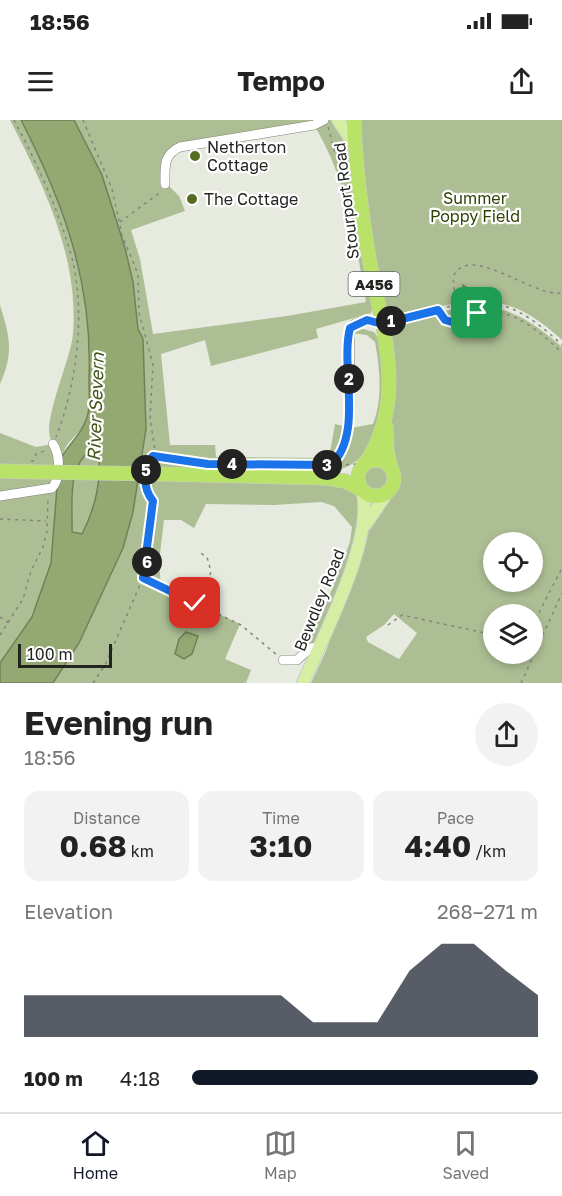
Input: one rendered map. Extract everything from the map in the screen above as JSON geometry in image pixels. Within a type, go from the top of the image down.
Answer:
[{"type":"highway","name":"Stourport Road","points":[[354,120],[355,147],[368,249],[379,309],[385,323],[390,378],[386,419],[387,451],[392,468]]},
{"type":"highway","name":"Stourport Road","points":[[364,465],[376,446],[386,419]]},
{"type":"highway","points":[[2,471],[328,472],[378,460],[392,468]]},
{"type":"highway","name":"A456","points":[[362,490],[358,476],[364,465]]},
{"type":"highway","name":"A456","points":[[387,493],[394,484],[392,468]]},
{"type":"highway","points":[[328,472],[376,497],[387,493]]},
{"type":"main road","points":[[338,120],[355,147]]},
{"type":"main road","name":"Bewdley Road","points":[[303,683],[353,561],[364,527],[365,504],[362,490]]},
{"type":"main road","name":"Bewdley Road","points":[[364,527],[387,493]]},
{"type":"street","points":[[165,184],[165,164],[172,151],[180,147],[314,125],[324,120]]},
{"type":"street","points":[[367,320],[379,309]]},
{"type":"street","points":[[349,399],[349,333],[354,323],[367,320],[385,323]]},
{"type":"street","points":[[0,496],[52,488],[56,484],[58,454],[53,444]]},
{"type":"street","points":[[284,660],[297,660],[310,648],[319,647]]},
{"type":"path","points":[[14,120],[52,202],[71,252],[75,272],[77,348],[67,411],[53,444],[45,451],[36,454],[33,461],[22,461]]},
{"type":"path","points":[[82,120],[112,189],[119,223],[138,274],[139,313],[152,352],[150,418],[155,443],[145,488],[153,501],[143,578],[105,665],[93,683]]},
{"type":"path","points":[[119,223],[160,194],[165,184]]},
{"type":"path","points":[[457,306],[453,277],[464,265],[480,265],[540,291],[562,293]]},
{"type":"path","points":[[385,323],[476,302],[502,304],[532,318],[562,345]]},
{"type":"path","points":[[438,310],[445,320],[452,322],[484,312],[513,318],[536,330],[562,353]]},
{"type":"path","points":[[328,472],[341,450],[349,399]]},
{"type":"path","points":[[153,456],[208,464],[328,472],[357,464],[364,465]]},
{"type":"path","points":[[0,635],[10,623],[23,599],[31,572],[43,547],[47,531],[47,499],[52,488]]},
{"type":"path","points":[[0,519],[46,521]]},
{"type":"path","points":[[199,552],[207,556],[211,572],[199,604]]},
{"type":"path","points":[[543,605],[562,568]]},
{"type":"path","points":[[143,578],[242,625],[284,660]]},
{"type":"path","points":[[521,683],[562,593]]},
{"type":"path","points":[[388,625],[402,615],[483,633]]},
{"type":"path","points":[[0,616],[10,623]]},
{"type":"green space","points":[[10,120],[21,120],[50,182],[73,245],[86,310],[89,344],[89,410],[79,432],[67,445],[59,466],[0,465],[0,433],[36,447],[53,444],[49,428],[51,416],[73,334],[73,305],[65,250],[35,170]]},
{"type":"green space","points":[[74,120],[334,120],[348,140],[373,306],[371,313],[316,329],[318,338],[211,366],[205,340],[161,354],[170,445],[215,445],[216,457],[329,458],[335,424],[351,428],[373,424],[380,383],[375,342],[367,335],[351,333],[359,328],[374,332],[378,339],[383,364],[382,420],[377,436],[362,456],[349,466],[334,471],[141,467],[146,429],[143,339],[138,329],[133,282],[125,248],[102,175]],"holes":[[[315,127],[326,147],[349,212],[366,302],[287,316],[153,334],[140,259],[131,230],[185,211],[179,196],[168,185],[169,157],[180,149]]]},
{"type":"green space","name":"Summer Poppy Field","points":[[361,120],[562,120],[562,340],[532,316],[503,304],[488,302],[454,304],[393,318],[395,323],[465,307],[483,306],[501,309],[519,316],[562,347],[562,683],[311,683],[326,651],[368,529],[397,482],[390,437],[393,408],[388,319],[372,246],[363,173]],"holes":[[[394,614],[417,633],[399,659],[368,642],[366,637],[384,625]]]},
{"type":"green space","points":[[0,305],[6,327],[9,354],[0,384]]},
{"type":"green space","points":[[91,449],[97,449],[99,460],[97,493],[82,534],[72,532],[72,488],[78,467],[83,457]]},
{"type":"green space","points":[[376,464],[386,468],[390,478],[386,488],[376,492],[366,488],[362,478],[366,468]]},
{"type":"green space","points":[[0,477],[58,478],[51,563],[32,617],[0,663]]},
{"type":"green space","points":[[139,479],[336,484],[358,494],[363,507],[347,569],[315,647],[307,645],[304,641],[322,615],[350,542],[352,527],[334,506],[321,502],[274,505],[206,504],[194,528],[181,520],[164,520],[159,562],[161,587],[240,624],[225,659],[251,670],[246,683],[53,683],[94,610],[116,560],[133,507]]},
{"type":"water","name":"River Severn","points":[[21,120],[74,120],[102,175],[125,248],[133,282],[138,329],[143,339],[146,429],[133,512],[123,548],[79,643],[53,683],[0,683],[0,663],[32,617],[51,563],[59,462],[83,426],[89,405],[89,344],[81,277],[62,214]],"holes":[[[91,449],[97,449],[99,470],[94,504],[82,534],[72,532],[74,477],[83,457]]]},
{"type":"water","points":[[463,285],[475,293],[474,298],[462,298]]},
{"type":"water","points":[[186,632],[198,636],[192,654],[184,659],[175,654],[179,639]]},
{"type":"place","name":"Netherton Cottage","points":[[195,156]]},
{"type":"place","name":"The Cottage","points":[[192,199]]},
{"type":"route","points":[[195,603],[143,578],[147,566],[153,501],[145,488],[146,467],[149,460],[153,456],[208,464],[331,465],[341,450],[348,418],[349,333],[354,323],[367,320],[382,324],[438,310],[445,320],[452,322],[477,313]]}]
